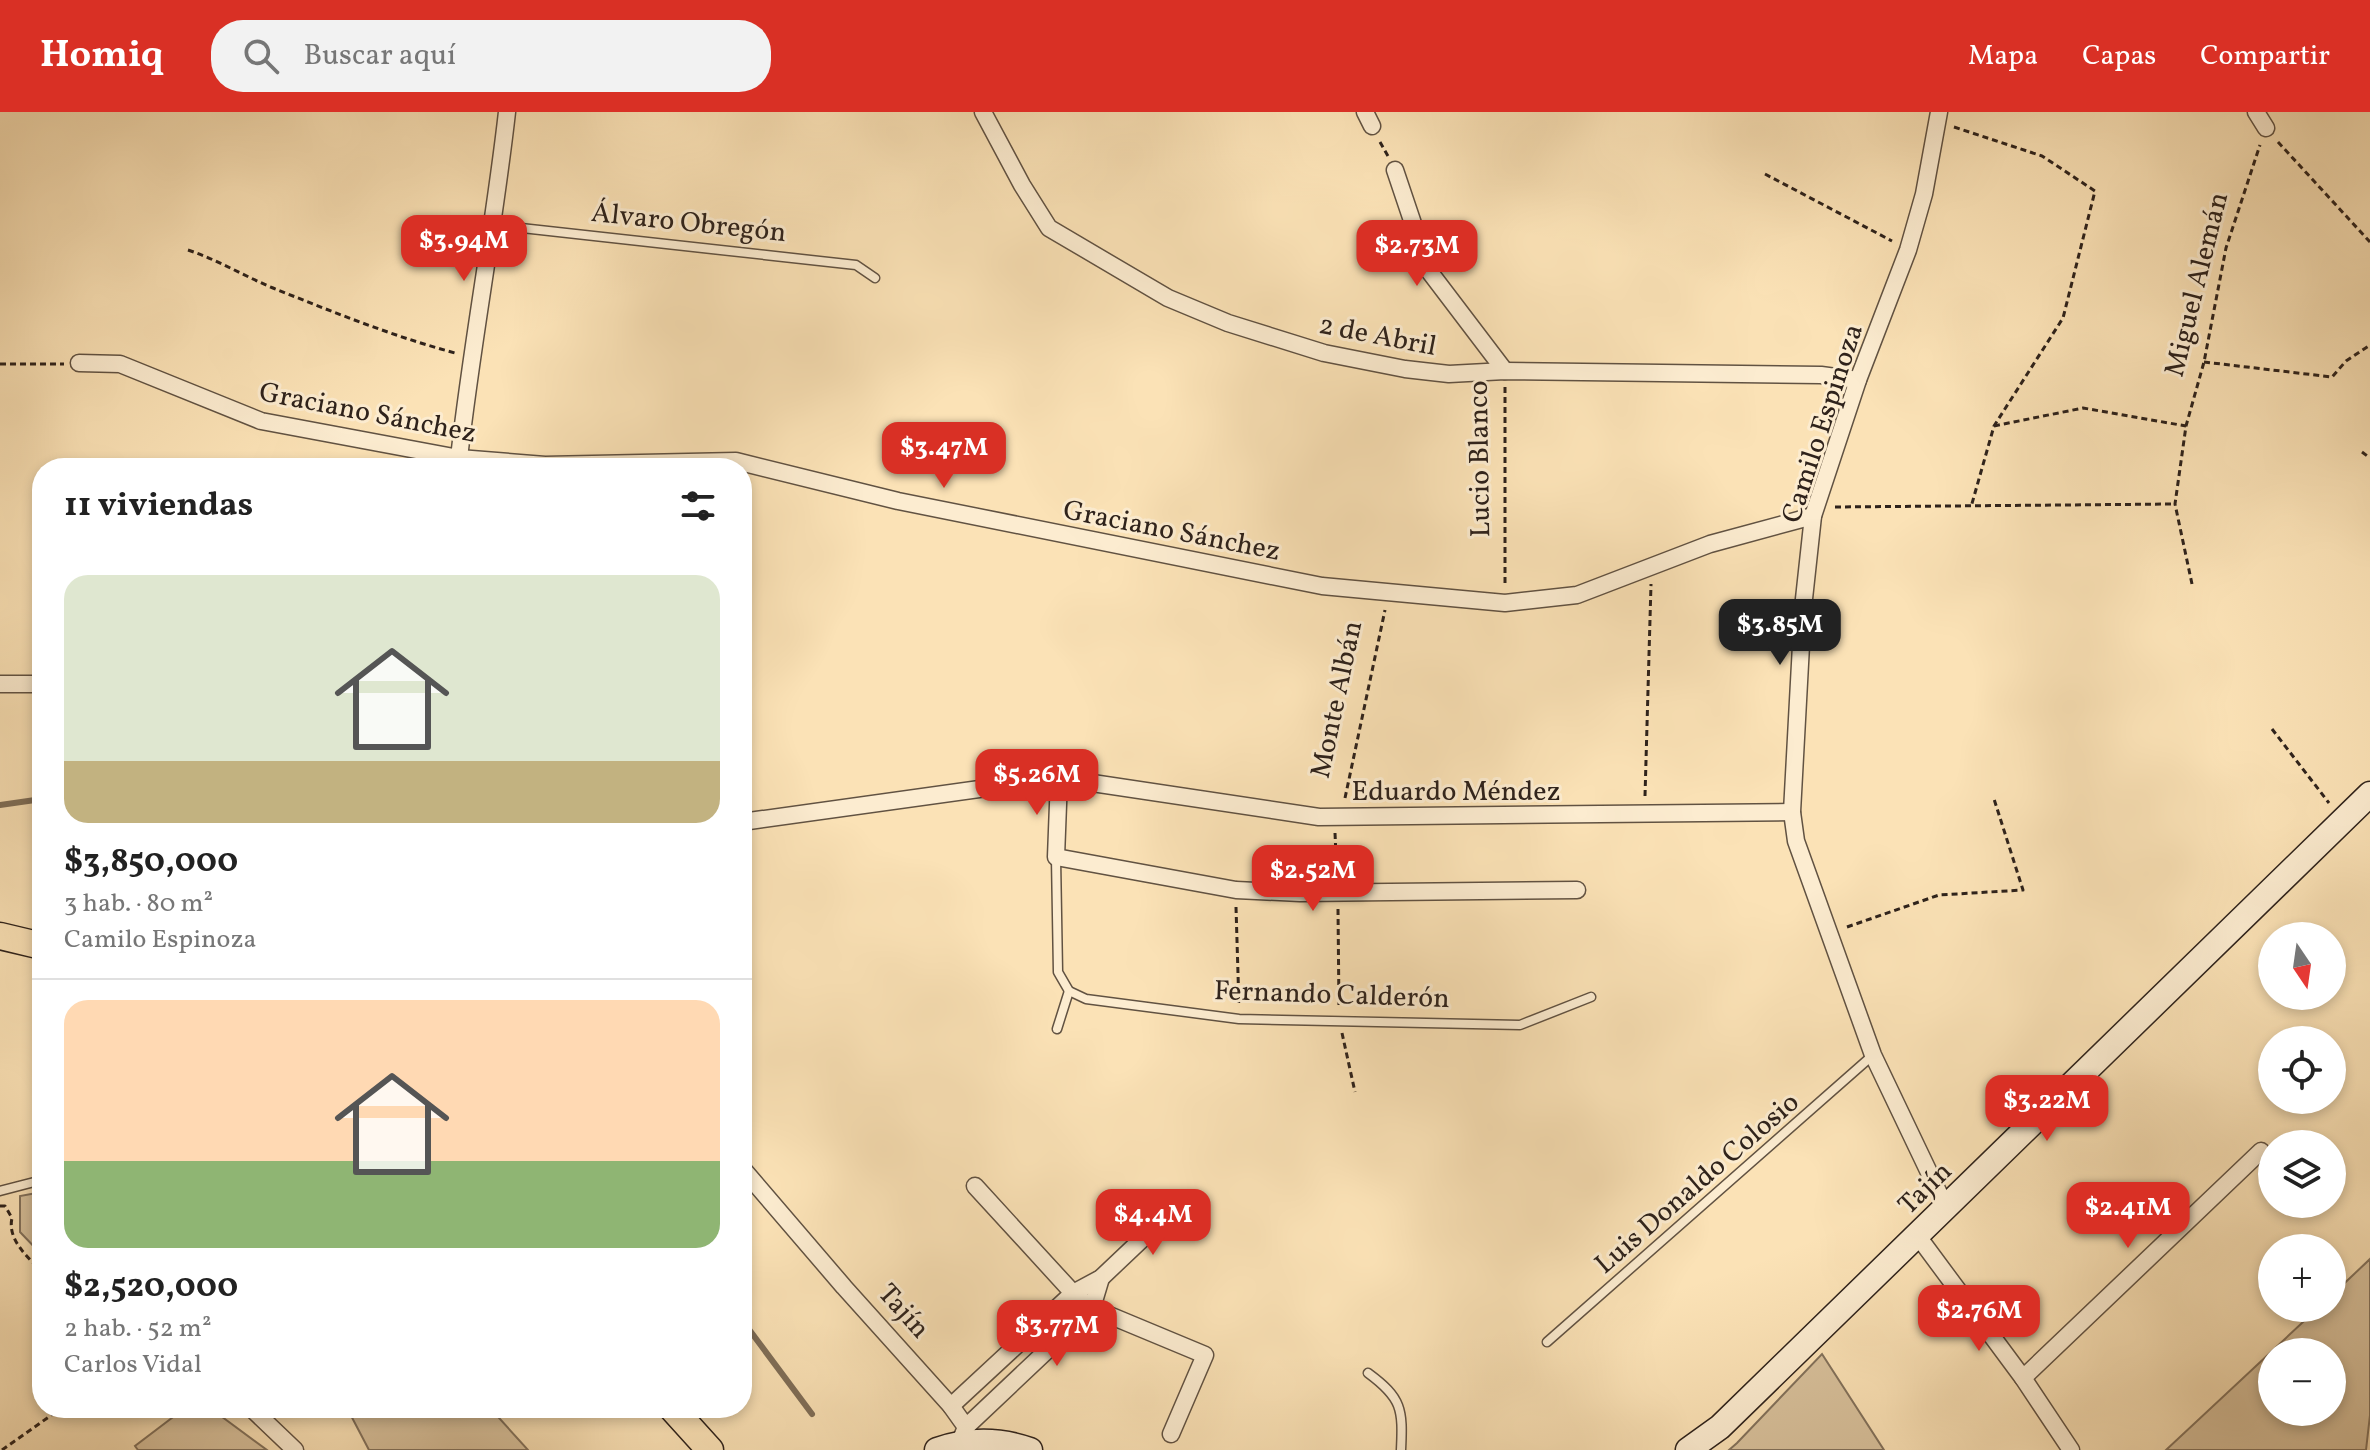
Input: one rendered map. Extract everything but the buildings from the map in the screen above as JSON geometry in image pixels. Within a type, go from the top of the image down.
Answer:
[{"type":"main road","name":"Tajín","points":[[1688,1450],[1720,1427],[2370,794]]},
{"type":"main road","points":[[0,936],[32,944]]},
{"type":"main road","points":[[681,1418],[710,1450]]},
{"type":"main road","points":[[954,1440],[1008,1442],[1030,1450]]},
{"type":"street","points":[[459,458],[470,357],[494,225],[507,112]]},
{"type":"street","name":"2 de Abril","points":[[983,112],[1049,228],[1168,298],[1228,323],[1324,353],[1434,372],[1821,375],[1858,380]]},
{"type":"street","points":[[2256,112],[2266,128]]},
{"type":"street","name":"Camilo Espinoza","points":[[1938,117],[1908,250],[1858,380],[1814,512],[1803,608],[1792,812],[1796,841],[1873,1055],[1946,1208]]},
{"type":"street","name":"Lucio Blanco","points":[[1395,170],[1429,271],[1505,371]]},
{"type":"street","name":"Graciano Sánchez","points":[[79,363],[120,364],[261,421],[459,458]]},
{"type":"street","name":"Graciano Sánchez","points":[[752,465],[928,507],[1322,586],[1505,603],[1577,595],[1710,544],[1814,512]]},
{"type":"street","points":[[0,684],[32,684]]},
{"type":"street","points":[[1059,778],[1056,857],[1236,890],[1338,893],[1577,890]]},
{"type":"street","name":"Eduardo Méndez","points":[[752,821],[1059,778],[1338,817],[1792,812]]},
{"type":"street","points":[[2023,1378],[2258,1154]]},
{"type":"street","name":"Tajín","points":[[752,1180],[951,1406],[954,1440]]},
{"type":"street","points":[[975,1186],[1073,1293],[1092,1308],[1205,1355],[1171,1434]]},
{"type":"street","points":[[951,1406],[1073,1293],[1101,1278],[1177,1206]]},
{"type":"street","points":[[1917,1235],[2023,1378],[2071,1450]]},
{"type":"street","points":[[954,1440],[1092,1308],[1101,1278]]},
{"type":"street","points":[[1016,1346],[1031,1366]]},
{"type":"street","points":[[261,1418],[295,1450]]},
{"type":"lane","name":"Álvaro Obregón","points":[[494,225],[856,265],[875,278]]},
{"type":"lane","points":[[1056,857],[1058,972],[1069,991],[1057,1029]]},
{"type":"lane","name":"Fernando Calderón","points":[[1069,991],[1086,999],[1239,1019],[1340,1023],[1520,1025],[1591,997]]},
{"type":"lane","name":"Luis Donaldo Colosio","points":[[1547,1342],[1873,1055]]},
{"type":"lane","points":[[0,1191],[32,1183]]},
{"type":"lane","points":[[1368,1373],[1392,1391],[1402,1421],[1401,1450]]},
{"type":"path","points":[[1938,117],[2042,156],[2095,191],[2063,318],[1994,426],[1971,507]]},
{"type":"path","points":[[1369,119],[1395,170]]},
{"type":"path","points":[[2266,128],[2370,242]]},
{"type":"path","name":"Miguel Alemán","points":[[2192,584],[2175,504],[2186,426],[2204,362],[2226,248],[2266,128]]},
{"type":"path","points":[[1765,174],[1908,250]]},
{"type":"path","points":[[188,250],[221,261],[270,287],[388,335],[470,357]]},
{"type":"path","points":[[2204,362],[2332,377],[2346,361],[2370,345]]},
{"type":"path","points":[[0,364],[79,363]]},
{"type":"path","name":"Lucio Blanco","points":[[1505,371],[1505,603]]},
{"type":"path","points":[[1994,426],[2083,408],[2186,426]]},
{"type":"path","points":[[2362,452],[2370,458]]},
{"type":"path","points":[[1814,512],[2175,504]]},
{"type":"path","points":[[1644,815],[1652,568]]},
{"type":"path","name":"Monte Albán","points":[[1355,1092],[1340,1023],[1338,817],[1388,594]]},
{"type":"path","points":[[2272,729],[2344,821]]},
{"type":"path","points":[[1828,933],[1939,895],[2023,890],[1994,799]]},
{"type":"path","points":[[1236,890],[1239,1019]]},
{"type":"path","points":[[0,1206],[5,1206],[12,1218],[10,1225],[17,1245],[32,1261]]},
{"type":"path","points":[[2,1450],[47,1418]]},
{"type":"shaded area","points":[[32,1194],[32,1245],[20,1232],[20,1196]]},
{"type":"shaded area","points":[[2370,1259],[2370,1415],[2366,1450],[2166,1450],[2258,1364],[2258,1426],[2346,1426],[2346,1338],[2286,1338],[2303,1322],[2346,1322],[2346,1282]]},
{"type":"shaded area","points":[[1822,1354],[1884,1450],[1729,1450],[1737,1443]]},
{"type":"shaded area","points":[[172,1418],[224,1418],[267,1450],[138,1450],[135,1446]]},
{"type":"shaded area","points":[[352,1418],[499,1418],[528,1450],[369,1450]]},
{"type":"waterway","points":[[0,805],[32,800]]},
{"type":"waterway","points":[[752,1333],[812,1414]]}]
